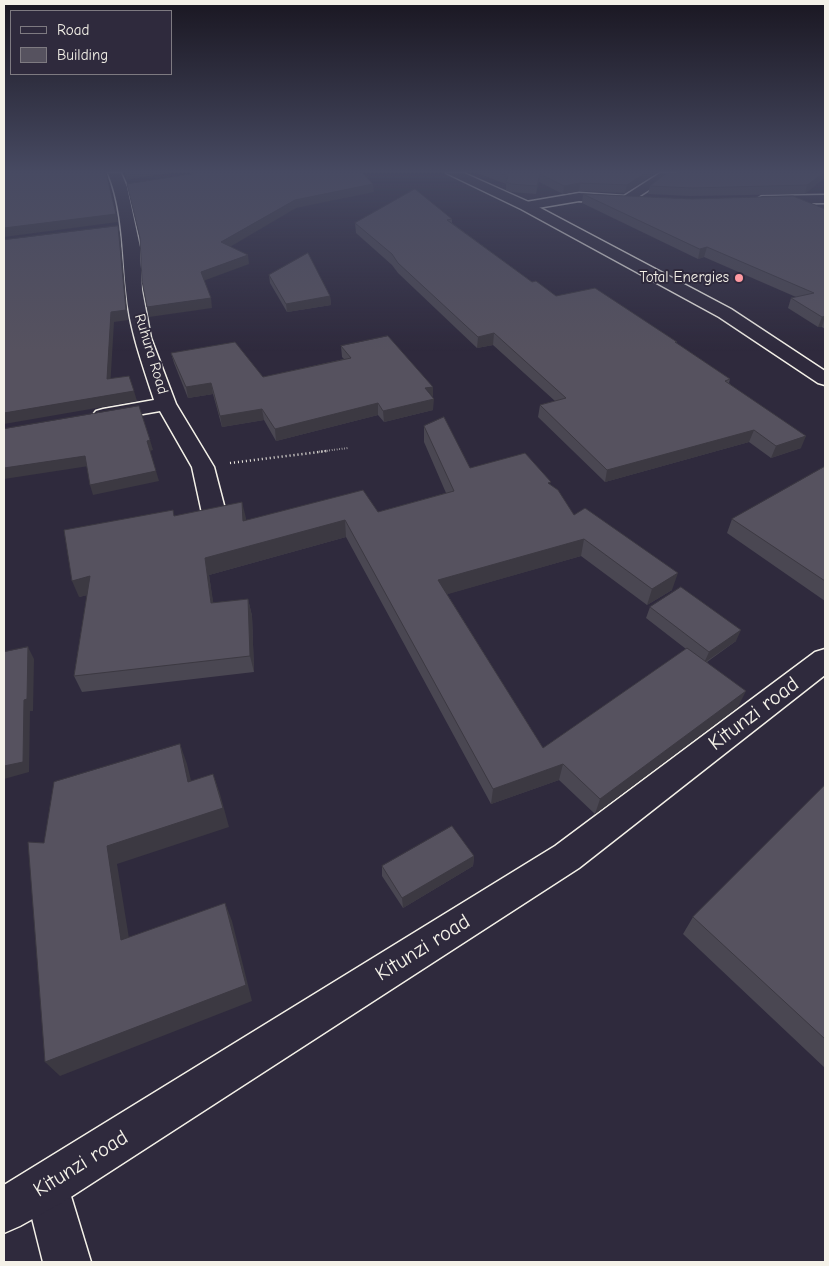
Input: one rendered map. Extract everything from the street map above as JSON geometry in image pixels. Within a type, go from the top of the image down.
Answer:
[{"type":"street","name":"Ruhura Road","points":[[89,417],[166,404],[142,338],[134,290],[132,247],[124,232]]},
{"type":"street","points":[[575,232],[725,313],[825,379]]},
{"type":"street","points":[[166,404],[203,467],[214,513]]},
{"type":"street","name":"Kitunzi road","points":[[4,1210],[47,1186],[567,857],[825,660]]},
{"type":"street","points":[[47,1186],[67,1262]]},
{"type":"path","points":[[203,467],[348,448]]},
{"type":"building","points":[[68,232],[119,232],[126,310],[111,312],[107,379],[129,376],[134,391],[4,413],[4,240]]},
{"type":"building","points":[[139,232],[238,232],[221,242],[248,255],[201,272],[211,298],[147,307],[142,281]]},
{"type":"building","points":[[366,232],[464,232],[532,282],[536,281],[556,296],[595,288],[730,379],[725,381],[806,436],[776,446],[754,430],[607,470],[540,405],[566,398],[494,333],[478,337],[398,263],[392,254]]},
{"type":"building","points":[[664,232],[825,232],[825,316],[822,317],[791,298],[814,293],[707,247],[700,249]]},
{"type":"building","points":[[308,253],[330,296],[286,304],[269,275]]},
{"type":"building","points":[[388,336],[433,387],[425,388],[434,399],[383,411],[378,403],[275,429],[262,409],[220,416],[211,383],[186,387],[171,353],[235,342],[263,377],[351,358],[341,346]]},
{"type":"building","points":[[139,406],[150,440],[147,441],[156,471],[90,485],[85,456],[4,468],[4,429]]},
{"type":"building","points":[[444,417],[470,468],[525,453],[551,482],[548,483],[558,490],[574,515],[585,508],[678,573],[652,589],[584,539],[438,580],[543,748],[687,648],[746,691],[600,799],[563,764],[493,789],[345,520],[205,558],[211,603],[248,599],[250,656],[74,676],[90,576],[72,581],[64,530],[173,510],[174,516],[242,502],[243,521],[363,490],[378,512],[454,491],[424,426]]},
{"type":"building","points":[[825,468],[825,581],[732,519]]},
{"type":"building","points":[[681,587],[741,630],[709,652],[650,607]]},
{"type":"building","points":[[28,647],[27,699],[24,700],[23,762],[4,766],[4,652]]},
{"type":"building","points":[[180,744],[188,782],[213,774],[223,808],[107,846],[121,940],[225,903],[246,985],[45,1062],[28,842],[44,843],[54,782]]},
{"type":"building","points":[[825,785],[825,1039],[693,917]]},
{"type":"building","points":[[452,826],[474,856],[402,898],[382,866]]},
{"type":"place","name":"Total Energies","points":[[739,278]]}]
